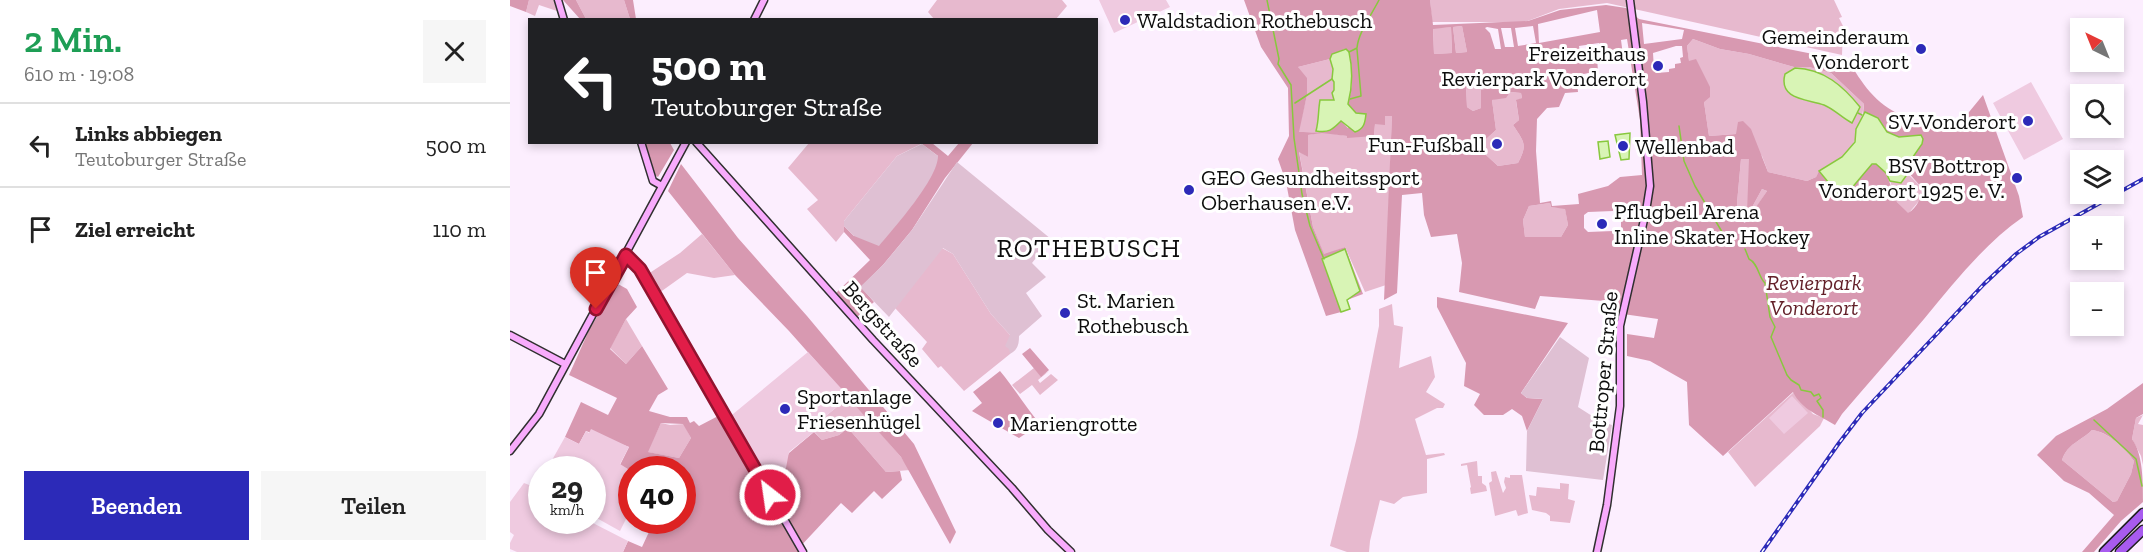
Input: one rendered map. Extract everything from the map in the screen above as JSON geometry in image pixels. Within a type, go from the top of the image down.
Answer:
[{"type":"highway","points":[[2104,552],[2143,513]]},
{"type":"highway","points":[[2120,552],[2143,530]]},
{"type":"street","points":[[558,0],[563,18]]},
{"type":"street","points":[[755,18],[764,0]]},
{"type":"street","name":"Bottroper Straße","points":[[1597,552],[1607,505],[1620,405],[1620,326],[1650,186],[1645,121],[1630,0]]},
{"type":"street","points":[[642,144],[653,181],[663,183]]},
{"type":"street","points":[[510,451],[539,414],[685,144]]},
{"type":"street","name":"Bergstraße","points":[[698,144],[881,349],[1071,552]]},
{"type":"street","points":[[626,255],[640,269],[803,552]]},
{"type":"street","points":[[510,335],[565,364]]},
{"type":"shaded area","points":[[529,0],[555,0],[557,11],[539,5],[535,16],[526,12]]},
{"type":"shaded area","points":[[576,0],[624,0],[630,18],[585,18]]},
{"type":"shaded area","points":[[937,0],[1062,0],[1067,6],[1057,18],[933,18],[928,12]]},
{"type":"shaded area","name":"Waldstadion Rothebusch","points":[[1099,0],[1166,0],[1170,7],[1114,33]]},
{"type":"shaded area","points":[[1430,0],[1834,0],[1842,17],[1839,18],[1843,26],[1842,55],[1607,3],[1559,9],[1525,22],[1432,22]]},
{"type":"shaded area","points":[[1462,26],[1467,52],[1456,53],[1453,27]]},
{"type":"shaded area","points":[[1451,27],[1452,53],[1434,54],[1433,28]]},
{"type":"shaded area","points":[[1693,39],[1720,49],[1749,54],[1794,67],[1809,67],[1831,73],[1864,104],[1860,126],[1852,146],[1842,157],[1807,181],[1768,172],[1762,156],[1736,134],[1709,136],[1704,102],[1689,62],[1687,46]]},
{"type":"shaded area","points":[[1346,49],[1349,52],[1352,71],[1348,104],[1356,113],[1366,114],[1364,123],[1355,132],[1341,121],[1330,130],[1316,131],[1320,100],[1334,100],[1333,69],[1330,59],[1332,54]]},
{"type":"shaded area","points":[[1330,59],[1333,69],[1334,101],[1320,119],[1317,131],[1347,136],[1374,136],[1375,124],[1385,116],[1392,116],[1386,285],[1365,292],[1345,247],[1324,255],[1313,227],[1299,151],[1308,157],[1308,135],[1319,133],[1298,132],[1307,95],[1298,67]]},
{"type":"shaded area","points":[[1795,68],[1824,75],[1847,92],[1860,107],[1852,123],[1828,107],[1790,94],[1784,83],[1785,74]]},
{"type":"shaded area","points":[[1491,81],[1492,88],[1481,90],[1481,108],[1473,111],[1467,107],[1466,86]]},
{"type":"shaded area","name":"SV-Vonderort","points":[[2031,82],[2063,139],[2024,160],[1993,103]]},
{"type":"shaded area","points":[[1510,92],[1521,93],[1522,98],[1516,101],[1519,120],[1513,125],[1524,147],[1518,163],[1498,166],[1486,155],[1485,140],[1496,130],[1492,100]]},
{"type":"shaded area","points":[[1865,112],[1878,118],[1887,132],[1899,137],[1921,135],[1922,144],[1908,164],[1906,176],[1901,183],[1890,181],[1886,173],[1876,164],[1872,164],[1845,196],[1838,194],[1819,171],[1842,157],[1855,142],[1856,129]]},
{"type":"shaded area","name":"Wellenbad","points":[[1630,133],[1629,159],[1621,160],[1615,135]]},
{"type":"shaded area","points":[[1608,141],[1610,157],[1600,159],[1598,142]]},
{"type":"shaded area","points":[[808,144],[921,144],[897,156],[844,221],[844,232],[836,242],[807,209],[818,200],[788,168]]},
{"type":"shaded area","points":[[922,144],[938,156],[931,177],[914,203],[879,246],[854,236],[844,226],[844,221],[897,156]]},
{"type":"shaded area","points":[[1741,159],[1749,159],[1750,211],[1762,189],[1767,191],[1746,223],[1739,219],[1737,203]]},
{"type":"shaded area","points":[[957,162],[1051,239],[1032,263],[1046,277],[1026,293],[1042,316],[1019,336],[1018,346],[1010,354],[1009,349],[1005,346],[1010,335],[991,314],[953,254],[943,248],[889,317],[860,287],[883,265],[912,230]]},
{"type":"shaded area","points":[[1906,172],[1922,188],[1919,201],[1908,214],[1897,202],[1890,181],[1901,183]]},
{"type":"shaded area","points":[[1550,203],[1551,207],[1565,208],[1568,225],[1561,237],[1525,237],[1523,220],[1529,206]]},
{"type":"shaded area","points":[[702,234],[735,275],[714,278],[687,273],[659,293],[648,274],[680,253]]},
{"type":"shaded area","points":[[942,248],[953,254],[991,314],[1010,335],[1010,354],[964,391],[941,366],[938,368],[922,349],[927,342],[895,308]]},
{"type":"shaded area","points":[[1345,249],[1360,291],[1347,300],[1350,309],[1341,312],[1322,259]]},
{"type":"shaded area","points":[[1392,304],[1394,325],[1403,327],[1399,368],[1431,356],[1435,377],[1426,392],[1445,404],[1443,408],[1437,408],[1415,419],[1426,455],[1444,453],[1445,455],[1427,459],[1427,493],[1403,497],[1394,504],[1380,500],[1369,552],[1347,552],[1330,546],[1357,437],[1379,326],[1379,309]]},
{"type":"shaded area","points":[[626,319],[642,346],[626,364],[610,348]]},
{"type":"shaded area","points":[[1560,337],[1589,358],[1578,407],[1600,421],[1612,425],[1603,480],[1526,471],[1527,431],[1543,399],[1527,398],[1521,393]]},
{"type":"shaded area","name":"Sportanlage Friesenhügel","points":[[808,352],[849,397],[811,428],[814,432],[789,452],[786,468],[777,476],[763,480],[727,419]]},
{"type":"shaded area","points":[[1034,368],[1041,376],[1049,371],[1038,380],[1040,383],[1051,374],[1058,380],[1040,395],[1032,385],[1020,394],[1012,385]]},
{"type":"shaded area","points":[[1794,392],[1813,414],[1824,418],[1820,426],[1755,487],[1728,452]]},
{"type":"shaded area","points":[[1792,396],[1808,413],[1784,434],[1769,418]]},
{"type":"shaded area","points":[[849,397],[910,470],[886,472],[848,428],[839,435],[822,440],[811,428]]},
{"type":"shaded area","points":[[2143,415],[2138,424],[2143,425],[2143,465],[2132,439],[2136,418]]},
{"type":"shaded area","points":[[661,423],[684,424],[691,438],[680,456],[647,452]]},
{"type":"shaded area","points":[[591,429],[629,447],[624,456],[618,456],[618,530],[606,523],[606,456],[554,456],[565,437],[579,444],[586,431],[589,433]]},
{"type":"shaded area","points":[[2092,430],[2116,441],[2134,461],[2131,474],[2117,501],[2113,502],[2062,460],[2071,446]]},
{"type":"shaded area","points":[[1477,461],[1478,476],[1482,476],[1482,483],[1486,486],[1487,491],[1471,494],[1467,465],[1461,466],[1461,464]]},
{"type":"shaded area","points":[[1496,471],[1503,493],[1506,488],[1505,477],[1522,475],[1528,513],[1518,516],[1516,510],[1495,516],[1489,483],[1492,481],[1491,472]]},
{"type":"shaded area","points":[[524,483],[528,485],[528,534],[606,534],[606,530],[628,541],[623,552],[517,552],[510,549],[514,535],[510,532],[510,502]]},
{"type":"shaded area","points":[[1560,483],[1569,484],[1568,499],[1575,501],[1570,523],[1550,521],[1550,516],[1546,513],[1532,510],[1529,495],[1536,496],[1537,487],[1560,489]]},
{"type":"green space","points":[[510,0],[529,0],[526,12],[510,6]]},
{"type":"green space","points":[[563,0],[576,0],[585,18],[579,18]]},
{"type":"green space","points":[[624,0],[633,0],[636,18],[630,18]]},
{"type":"green space","name":"Revierpark Vonderort","points":[[1244,0],[1430,0],[1433,25],[1528,21],[1560,10],[1606,5],[1626,8],[1639,19],[1848,61],[1867,88],[1884,105],[1936,131],[1940,119],[1960,123],[1983,95],[2019,196],[2023,217],[1995,239],[1970,265],[1835,425],[1806,408],[1793,392],[1723,456],[1689,425],[1687,382],[1650,361],[1627,356],[1627,334],[1654,338],[1658,319],[1616,313],[1604,301],[1540,296],[1535,309],[1459,292],[1462,263],[1457,234],[1431,237],[1424,215],[1422,193],[1402,195],[1397,293],[1384,300],[1392,116],[1385,116],[1385,125],[1375,124],[1374,136],[1347,138],[1347,136],[1322,133],[1308,135],[1308,157],[1299,152],[1313,227],[1324,254],[1345,247],[1363,294],[1347,300],[1322,259],[1341,312],[1326,316],[1295,230],[1286,182],[1278,159],[1289,136],[1288,88],[1261,47]],"holes":[[[1597,10],[1600,32],[1539,43],[1538,24]],[[1642,23],[1684,30],[1682,39],[1644,44]],[[1462,26],[1467,52],[1456,53],[1453,27]],[[1533,26],[1536,43],[1518,46],[1515,28]],[[1451,27],[1452,53],[1434,54],[1433,29]],[[1487,27],[1498,29],[1501,49],[1495,49],[1490,33],[1485,28]],[[1501,28],[1511,28],[1514,47],[1505,47]],[[1627,39],[1640,120],[1642,175],[1620,177],[1608,186],[1578,194],[1579,204],[1552,206],[1551,201],[1540,203],[1536,151],[1537,119],[1547,108],[1559,107],[1565,93],[1578,92],[1579,75],[1598,71],[1597,58],[1623,55],[1621,40]],[[1693,39],[1720,49],[1749,54],[1794,67],[1809,67],[1831,73],[1864,104],[1863,114],[1866,112],[1887,132],[1919,149],[1913,155],[1906,170],[1922,188],[1916,205],[1908,213],[1897,202],[1886,173],[1876,163],[1869,166],[1845,196],[1829,184],[1819,171],[1816,177],[1807,181],[1768,172],[1751,129],[1743,121],[1738,122],[1736,134],[1709,136],[1704,102],[1710,97],[1710,87],[1696,59],[1689,61],[1687,46]],[[1599,43],[1600,51],[1580,54],[1579,46]],[[1682,46],[1681,63],[1675,64],[1675,68],[1669,69],[1669,72],[1656,73],[1653,53]],[[1345,49],[1349,52],[1352,78],[1348,104],[1356,113],[1348,128],[1341,121],[1327,131],[1299,132],[1307,95],[1307,78],[1298,67],[1330,59],[1333,54]],[[1491,81],[1492,87],[1481,90],[1481,108],[1473,111],[1467,107],[1466,86]],[[1510,92],[1521,93],[1522,98],[1516,100],[1519,120],[1513,125],[1524,147],[1518,163],[1498,166],[1486,155],[1485,140],[1496,130],[1492,100],[1506,98]],[[1741,159],[1749,159],[1747,213],[1762,189],[1767,191],[1745,223],[1739,219],[1737,203]],[[1550,203],[1551,207],[1565,209],[1568,225],[1561,237],[1525,237],[1523,220],[1529,206]],[[1613,206],[1631,206],[1631,219],[1621,219],[1621,228],[1617,231],[1617,235],[1614,235],[1613,231],[1588,232],[1584,228],[1584,215],[1588,212],[1613,211]]]},
{"type":"green space","points":[[644,144],[671,144],[674,150],[658,177],[655,175]]},
{"type":"green space","points":[[922,144],[933,144],[948,156],[958,144],[972,144],[945,178],[912,230],[861,287],[874,302],[857,317],[836,293],[870,260],[844,232],[844,226],[854,236],[938,156]]},
{"type":"green space","points":[[681,164],[738,238],[914,444],[956,532],[950,544],[901,457],[789,331],[735,275],[668,191]]},
{"type":"green space","points":[[618,284],[627,289],[637,307],[626,319],[610,349],[626,364],[642,346],[668,389],[658,395],[649,411],[670,417],[687,417],[690,423],[694,421],[699,426],[722,414],[760,481],[777,476],[789,453],[814,432],[822,440],[839,435],[848,428],[886,472],[900,471],[902,480],[882,499],[874,491],[852,513],[841,503],[798,549],[799,552],[623,552],[628,541],[642,547],[648,534],[696,534],[696,456],[680,456],[691,438],[683,424],[661,423],[648,452],[669,456],[624,456],[629,447],[586,431],[579,444],[565,437],[581,402],[608,415],[617,398],[569,375],[590,328]]},
{"type":"green space","points":[[1437,297],[1568,323],[1521,393],[1527,398],[1543,399],[1527,431],[1522,416],[1512,409],[1503,415],[1484,415],[1474,405],[1480,394],[1464,386],[1466,363],[1437,307]]},
{"type":"green space","points":[[1030,348],[1049,370],[1041,377],[1022,354]]},
{"type":"green space","points":[[1000,371],[1040,424],[1019,438],[972,411],[982,403],[973,392]]},
{"type":"green space","points":[[2143,383],[2143,414],[2136,418],[2132,439],[2140,460],[2143,502],[2121,521],[2094,552],[2082,552],[2114,515],[2089,493],[2064,481],[2037,455],[2056,436],[2107,409]],"holes":[[[2092,430],[2116,441],[2134,461],[2131,474],[2117,501],[2113,502],[2062,460],[2075,443]]]},
{"type":"waterway","points":[[1267,0],[1279,59],[1278,64],[1291,85],[1294,138],[1302,194],[1310,226],[1324,259]]},
{"type":"waterway","points":[[1349,52],[1357,48],[1363,30],[1379,0]]},
{"type":"waterway","points":[[1350,99],[1361,96],[1357,49]]},
{"type":"waterway","points":[[1295,103],[1332,79]]},
{"type":"waterway","points":[[1858,113],[1862,115]]},
{"type":"waterway","points":[[1679,126],[1684,161],[1695,186],[1725,237]]},
{"type":"waterway","points":[[1745,249],[1765,283],[1770,317],[1775,327],[1771,337],[1787,375],[1799,385],[1801,390],[1811,392],[1814,396],[1819,394],[1821,398],[1817,401],[1823,410],[1823,417]]},
{"type":"waterway","points":[[2094,420],[2136,459],[2142,486]]},
{"type":"railway","points":[[1762,552],[1862,413],[1984,284],[2016,254],[2039,237],[2143,179]]},
{"type":"place","name":"Waldstadion Rothebusch","points":[[1125,20]]},
{"type":"place","name":"Gemeinderaum Vonderort","points":[[1921,49]]},
{"type":"place","name":"Freizeithaus Revierpark Vonderort","points":[[1658,66]]},
{"type":"place","name":"SV-Vonderort","points":[[2028,121]]},
{"type":"place","name":"Fun-Fußball","points":[[1497,144]]},
{"type":"place","name":"Wellenbad","points":[[1623,146]]},
{"type":"place","name":"BSV Bottrop Vonderort 1925 e. V.","points":[[2017,178]]},
{"type":"place","name":"GEO Gesundheitssport Oberhausen e.V.","points":[[1189,190]]},
{"type":"place","name":"Pflugbeil Arena Inline Skater Hockey","points":[[1602,224]]},
{"type":"place","name":"St. Marien Rothebusch","points":[[1065,313]]},
{"type":"place","name":"Sportanlage Friesenhügel","points":[[785,409]]},
{"type":"place","name":"Mariengrotte","points":[[998,423]]},
{"type":"district","name":"ROTHEBUSCH","points":[[1089,248]]},
{"type":"route","points":[[596,309],[626,255],[640,269],[770,495]]}]
